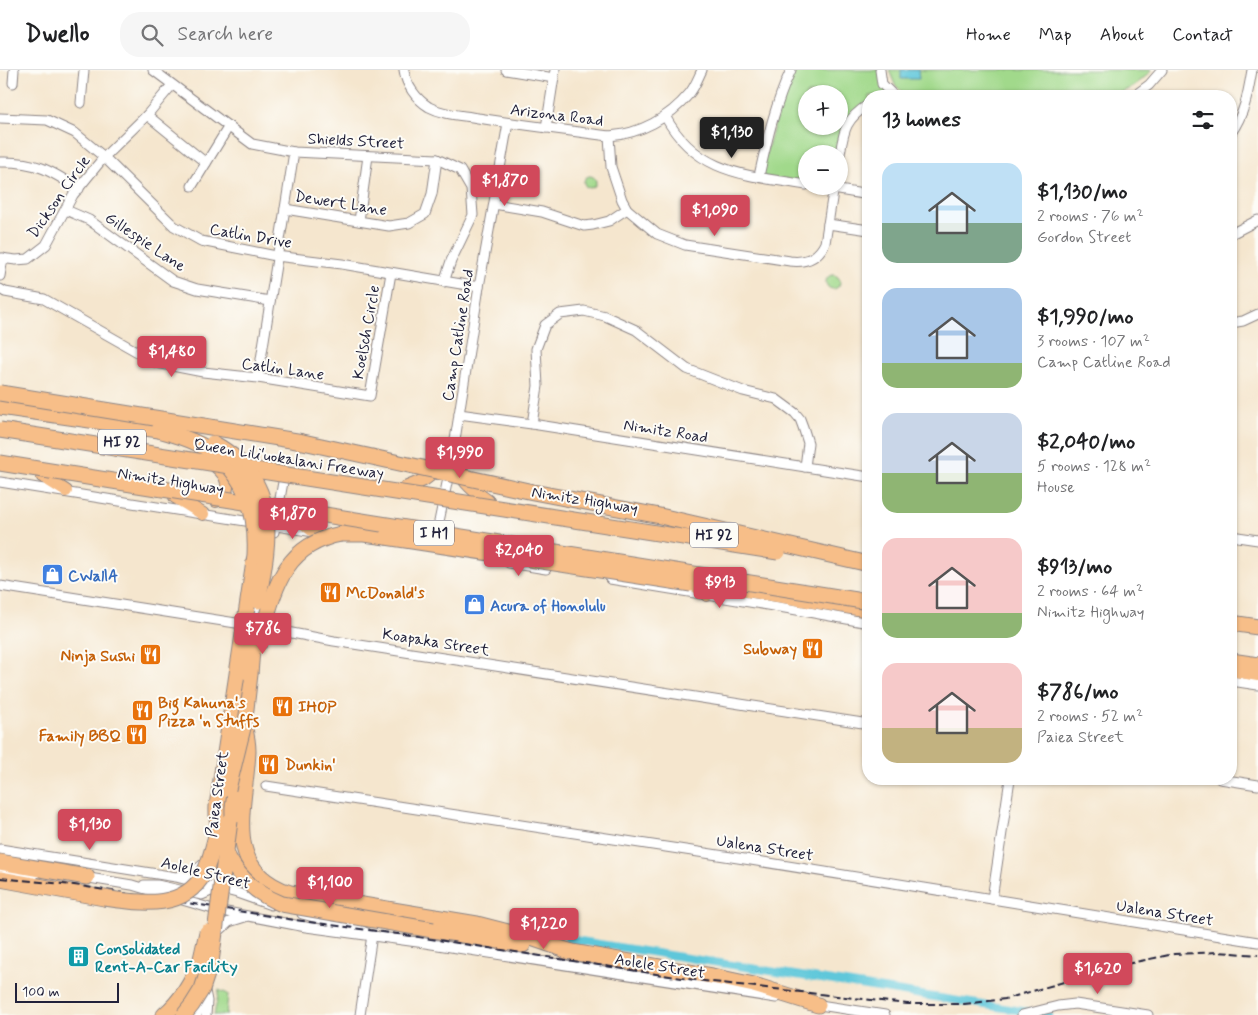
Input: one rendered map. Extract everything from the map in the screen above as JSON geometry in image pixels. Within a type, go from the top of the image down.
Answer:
[{"type":"highway","points":[[0,393],[303,442],[533,492],[660,516],[862,562]]},
{"type":"highway","points":[[0,407],[198,437],[225,449],[255,480],[261,494],[268,528],[264,569],[255,618],[244,724],[229,819],[212,962],[202,989],[184,1015]]},
{"type":"highway","name":"Queen Liliʻuokalani Freeway","points":[[0,430],[704,542],[862,563]]},
{"type":"highway","points":[[159,430],[190,440],[220,458],[242,484],[249,499],[254,518],[255,555],[217,806],[219,835],[229,860],[249,885],[266,897],[282,904],[434,923]]},
{"type":"highway","name":"I H1","points":[[0,463],[862,601]]},
{"type":"highway","points":[[250,674],[278,582],[285,570],[300,552],[309,545],[325,538],[342,534],[364,534],[862,609]]},
{"type":"highway","points":[[1237,624],[1258,627]]},
{"type":"highway","points":[[1237,662],[1258,665]]},
{"type":"highway","points":[[244,724],[248,750],[241,837],[252,866],[272,886],[290,893],[575,952],[754,985],[818,1004]]},
{"type":"highway","points":[[0,879],[104,898],[148,903],[166,902],[181,896],[192,889],[208,864],[244,724]]},
{"type":"highway","points":[[164,1015],[173,1008],[190,985],[201,959],[229,819]]},
{"type":"highway","points":[[0,862],[87,877]]},
{"type":"main road","name":"Nimitz Highway","points":[[0,423],[488,501],[862,558]]},
{"type":"main road","points":[[201,455],[223,474],[228,489],[224,498],[204,508]]},
{"type":"main road","points":[[405,488],[424,480],[452,459],[463,480],[488,501]]},
{"type":"main road","name":"Nimitz Highway","points":[[0,470],[175,497],[204,508],[276,520],[295,516],[436,536],[594,566],[862,609]]},
{"type":"main road","points":[[42,476],[66,491]]},
{"type":"main road","points":[[295,516],[314,532]]},
{"type":"main road","points":[[449,539],[466,556]]},
{"type":"main road","points":[[575,573],[594,566]]},
{"type":"main road","points":[[691,582],[707,595]]},
{"type":"main road","points":[[1237,617],[1258,620]]},
{"type":"main road","points":[[1237,671],[1258,675]]},
{"type":"street","points":[[13,83],[14,70]]},
{"type":"street","points":[[81,102],[84,70]]},
{"type":"street","name":"Shields Street","points":[[153,70],[252,144],[294,152],[436,159],[460,170],[471,189],[473,215],[451,261],[444,282]]},
{"type":"street","name":"Arizona Road","points":[[404,70],[411,89],[429,107],[445,112],[508,123],[609,136],[622,135],[642,128],[653,124],[665,116],[690,93],[702,70]]},
{"type":"street","points":[[506,70],[555,74],[546,128]]},
{"type":"street","points":[[759,176],[772,122],[782,90],[791,70]]},
{"type":"street","points":[[880,70],[885,90]]},
{"type":"street","points":[[1142,90],[1162,70]]},
{"type":"street","points":[[1237,125],[1248,98],[1252,70]]},
{"type":"street","name":"Dickson Circle","points":[[2,258],[28,259],[46,245],[78,188],[104,157],[147,115],[172,85]]},
{"type":"street","points":[[841,145],[843,133],[849,119],[862,108]]},
{"type":"street","points":[[147,115],[206,163]]},
{"type":"street","points":[[665,116],[684,143],[699,156],[723,169],[798,183]]},
{"type":"street","name":"Catlin Drive","points":[[0,118],[47,120],[75,134],[104,157],[174,226],[200,241],[276,256],[479,287]]},
{"type":"street","name":"Camp Catline Road","points":[[432,551],[452,459],[479,287],[508,123]]},
{"type":"street","points":[[192,186],[229,126]]},
{"type":"street","points":[[609,136],[610,167],[627,210],[657,234],[678,243],[796,262],[810,259],[821,251],[825,243],[833,195]]},
{"type":"street","points":[[258,378],[294,152]]},
{"type":"street","points":[[359,221],[368,156]]},
{"type":"street","name":"Dewert Lane","points":[[284,209],[389,226],[409,223],[425,214],[432,194],[436,159]]},
{"type":"street","points":[[0,162],[39,166],[78,188]]},
{"type":"street","points":[[848,191],[862,194]]},
{"type":"street","points":[[494,204],[542,212],[584,226],[609,221],[627,210]]},
{"type":"street","name":"Gillespie Lane","points":[[66,210],[89,220],[173,281],[197,289],[270,300]]},
{"type":"street","points":[[1237,231],[1258,220]]},
{"type":"street","points":[[828,224],[862,229]]},
{"type":"street","points":[[0,276],[2,258]]},
{"type":"street","name":"Koelsch Circle","points":[[370,396],[391,273]]},
{"type":"street","name":"Catlin Lane","points":[[0,289],[5,292],[44,299],[157,363],[203,372],[258,378],[370,396]]},
{"type":"street","points":[[532,424],[538,386],[536,349],[545,325],[560,314],[584,311],[605,316],[636,330],[687,369],[743,391],[776,399],[800,419],[804,427],[808,442],[805,466]]},
{"type":"street","points":[[1237,322],[1258,314]]},
{"type":"street","name":"Nimitz Road","points":[[459,414],[862,476]]},
{"type":"street","name":"Paiea Street","points":[[204,985],[255,626],[285,468]]},
{"type":"street","points":[[0,482],[204,508]]},
{"type":"street","points":[[276,520],[314,532],[575,573],[862,622]]},
{"type":"street","points":[[1237,537],[1258,540]]},
{"type":"street","name":"Koapaka Street","points":[[0,586],[255,626],[334,641],[862,723]]},
{"type":"street","points":[[1237,682],[1258,685]]},
{"type":"street","points":[[1237,782],[1258,785]]},
{"type":"street","points":[[992,899],[1009,785]]},
{"type":"street","name":"Ualena Street","points":[[266,786],[751,860],[1258,942]]},
{"type":"street","points":[[176,877],[197,870],[203,864],[208,846],[229,819]]},
{"type":"street","name":"Aolele Street","points":[[0,849],[176,877],[356,928],[372,935]]},
{"type":"street","name":"Aolele Street","points":[[0,872],[87,877],[132,885],[216,910],[248,917],[347,934],[372,935],[885,1015]]},
{"type":"street","points":[[132,885],[157,885],[202,895],[218,888]]},
{"type":"street","points":[[211,943],[218,932],[229,922],[248,917]]},
{"type":"street","points":[[360,1015],[372,935]]},
{"type":"street","points":[[197,1015],[204,985]]},
{"type":"street","points":[[204,985],[207,1000],[206,1015]]},
{"type":"street","points":[[1022,1015],[1066,1005],[1084,1005],[1148,1015]]},
{"type":"green space","points":[[791,70],[880,70],[888,90],[862,90],[862,109],[856,113],[848,132],[848,85],[798,85],[798,135],[847,135],[843,145],[798,145],[798,183],[759,176]]},
{"type":"green space","points":[[889,70],[1152,70],[1134,86],[1126,90],[900,90],[895,85]]},
{"type":"green space","points":[[588,176],[592,176],[596,182],[592,188],[588,188],[584,184],[584,180]]},
{"type":"green space","points":[[833,275],[838,277],[840,282],[838,287],[833,289],[828,287],[826,282],[828,277]]},
{"type":"green space","points":[[219,990],[228,994],[226,1015],[214,1015]]},
{"type":"water","points":[[901,70],[918,70],[919,79],[901,79]]},
{"type":"waterway","points":[[568,939],[1048,1015]]},
{"type":"railway","points":[[0,878],[74,885],[695,980],[907,1004],[964,1004],[1005,999],[1126,964],[1174,954],[1219,952],[1258,955]]},
{"type":"place","name":"CWallA","points":[[52,575]]},
{"type":"place","name":"McDonald's","points":[[330,592]]},
{"type":"place","name":"Acura of Honolulu","points":[[474,605]]},
{"type":"place","name":"Subway","points":[[813,648]]},
{"type":"place","name":"Ninja Sushi","points":[[151,655]]},
{"type":"place","name":"IHOP","points":[[282,706]]},
{"type":"place","name":"Big Kahuna's Pizza 'n Stuffs","points":[[142,711]]},
{"type":"place","name":"Family BBQ","points":[[137,735]]},
{"type":"place","name":"Dunkin'","points":[[269,764]]},
{"type":"place","name":"Consolidated Rent-A-Car Facility","points":[[79,957]]}]
